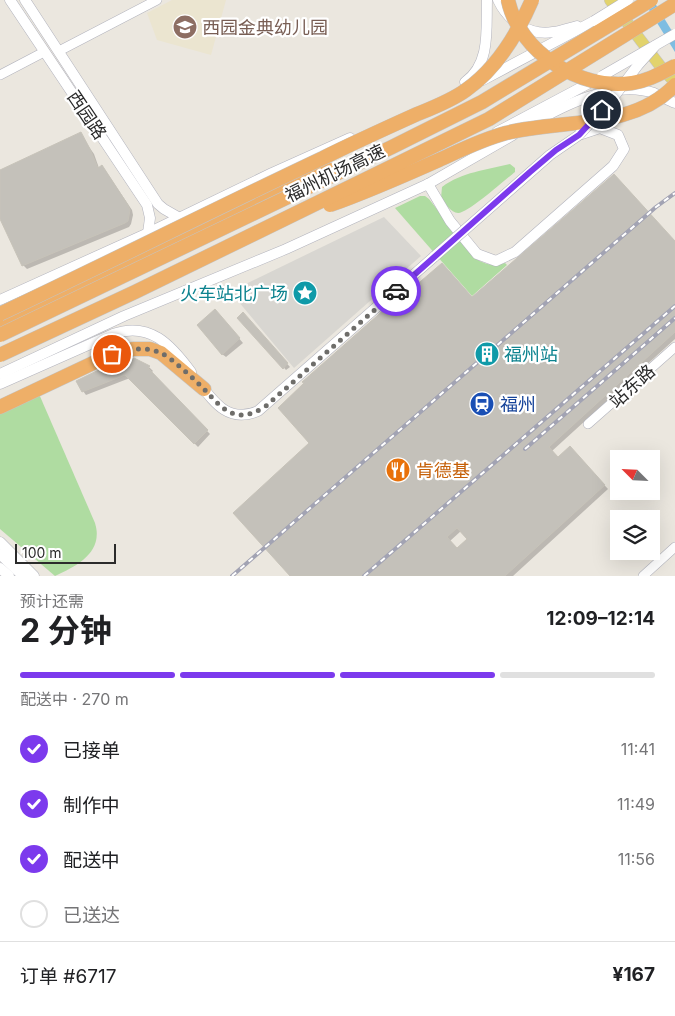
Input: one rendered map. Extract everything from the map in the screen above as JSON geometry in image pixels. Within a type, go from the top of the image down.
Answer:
[{"type":"highway","points":[[508,0],[513,18],[527,39],[545,58],[558,67],[581,77],[605,83],[631,84],[650,79],[675,66]]},
{"type":"highway","points":[[0,314],[466,90],[497,62],[507,48],[532,0]]},
{"type":"highway","name":"福州机场高速","points":[[0,335],[482,102],[651,0]]},
{"type":"highway","name":"福州机场高速","points":[[0,355],[135,292],[490,118],[675,4]]},
{"type":"highway","points":[[267,227],[365,192],[469,146],[506,133],[602,119],[646,107],[669,91],[675,83]]},
{"type":"highway","points":[[0,326],[51,299],[157,250],[269,194],[392,147]]},
{"type":"highway","points":[[0,407],[106,356],[133,349],[150,349],[161,353],[204,389]]},
{"type":"main road","name":"西园路","points":[[10,0],[147,205],[150,218],[148,233]]},
{"type":"main road","name":"西园路","points":[[25,0],[158,204],[178,217]]},
{"type":"main road","points":[[450,93],[474,76],[482,61],[486,40],[487,0]]},
{"type":"main road","points":[[498,0],[506,14],[528,30],[551,33],[594,21]]},
{"type":"main road","points":[[610,0],[675,83]]},
{"type":"main road","points":[[0,300],[148,233],[272,172],[450,93],[484,80],[594,21],[628,0]]},
{"type":"main road","points":[[428,184],[500,130],[602,76],[675,34]]},
{"type":"main road","points":[[0,384],[119,332],[143,331],[163,340],[187,366],[218,405],[231,414],[245,415],[258,411],[530,172],[556,150],[579,135],[614,98],[638,65],[655,46]]},
{"type":"main road","points":[[0,374],[124,316],[286,249],[428,184],[535,122],[600,93],[631,89],[654,93],[675,103]]},
{"type":"main road","points":[[428,184],[450,221],[477,254],[496,261],[516,252],[612,166],[624,149],[618,135],[600,128],[579,135]]},
{"type":"main road","points":[[0,542],[34,576]]},
{"type":"main road","points":[[0,554],[23,576]]},
{"type":"main road","points":[[0,568],[9,576]]},
{"type":"street","points":[[59,51],[157,0]]},
{"type":"street","points":[[0,75],[44,52]]},
{"type":"street","name":"站东路","points":[[588,424],[675,347]]},
{"type":"street","points":[[644,576],[675,547]]},
{"type":"shaded area","name":"西园金典幼儿园","points":[[172,0],[226,0],[211,55],[157,40],[147,13]]},
{"type":"shaded area","name":"火车站北广场","points":[[384,217],[421,256],[294,368],[231,291]]},
{"type":"green space","points":[[510,164],[515,168],[515,172],[463,212],[455,213],[441,198],[442,187],[458,178],[474,172]]},
{"type":"green space","points":[[420,196],[425,196],[429,199],[475,258],[489,264],[505,263],[507,265],[472,296],[395,208]]},
{"type":"green space","points":[[39,394],[95,523],[97,533],[96,542],[87,557],[72,568],[55,576],[0,529],[0,413]]},
{"type":"water","points":[[643,0],[653,0],[675,36],[675,52]]},
{"type":"building","points":[[81,132],[98,168],[102,165],[128,205],[130,210],[128,221],[22,266],[0,219],[0,170]]},
{"type":"building","name":"福州站","points":[[614,174],[675,241],[675,332],[549,447],[558,457],[570,446],[605,485],[505,576],[290,576],[233,513],[309,443],[278,408],[304,383],[302,382],[412,285],[414,287],[442,263],[472,297]],"holes":[[[457,528],[467,539],[457,548],[447,537]]]},
{"type":"building","points":[[215,309],[240,338],[222,355],[197,325]]},
{"type":"building","points":[[243,312],[288,363],[283,369],[237,318]]},
{"type":"building","points":[[134,358],[150,366],[148,368],[208,430],[194,444],[125,375],[82,392],[76,381],[109,365]]},
{"type":"railway","points":[[232,576],[656,207],[675,193]]},
{"type":"railway","points":[[364,576],[675,306]]},
{"type":"railway","points":[[525,449],[675,318]]},
{"type":"way so far","points":[[112,354],[133,349],[150,349],[161,353],[204,389],[224,410],[238,416],[245,415],[266,406],[396,291]]},
{"type":"place","name":"西园金典幼儿园","points":[[185,27]]},
{"type":"place","name":"火车站北广场","points":[[305,293]]},
{"type":"place","name":"福州站","points":[[487,354]]},
{"type":"place","name":"福州","points":[[482,404]]},
{"type":"place","name":"肯德基","points":[[398,470]]},
{"type":"route","points":[[396,291],[530,172],[556,150],[579,135],[602,110]]}]
